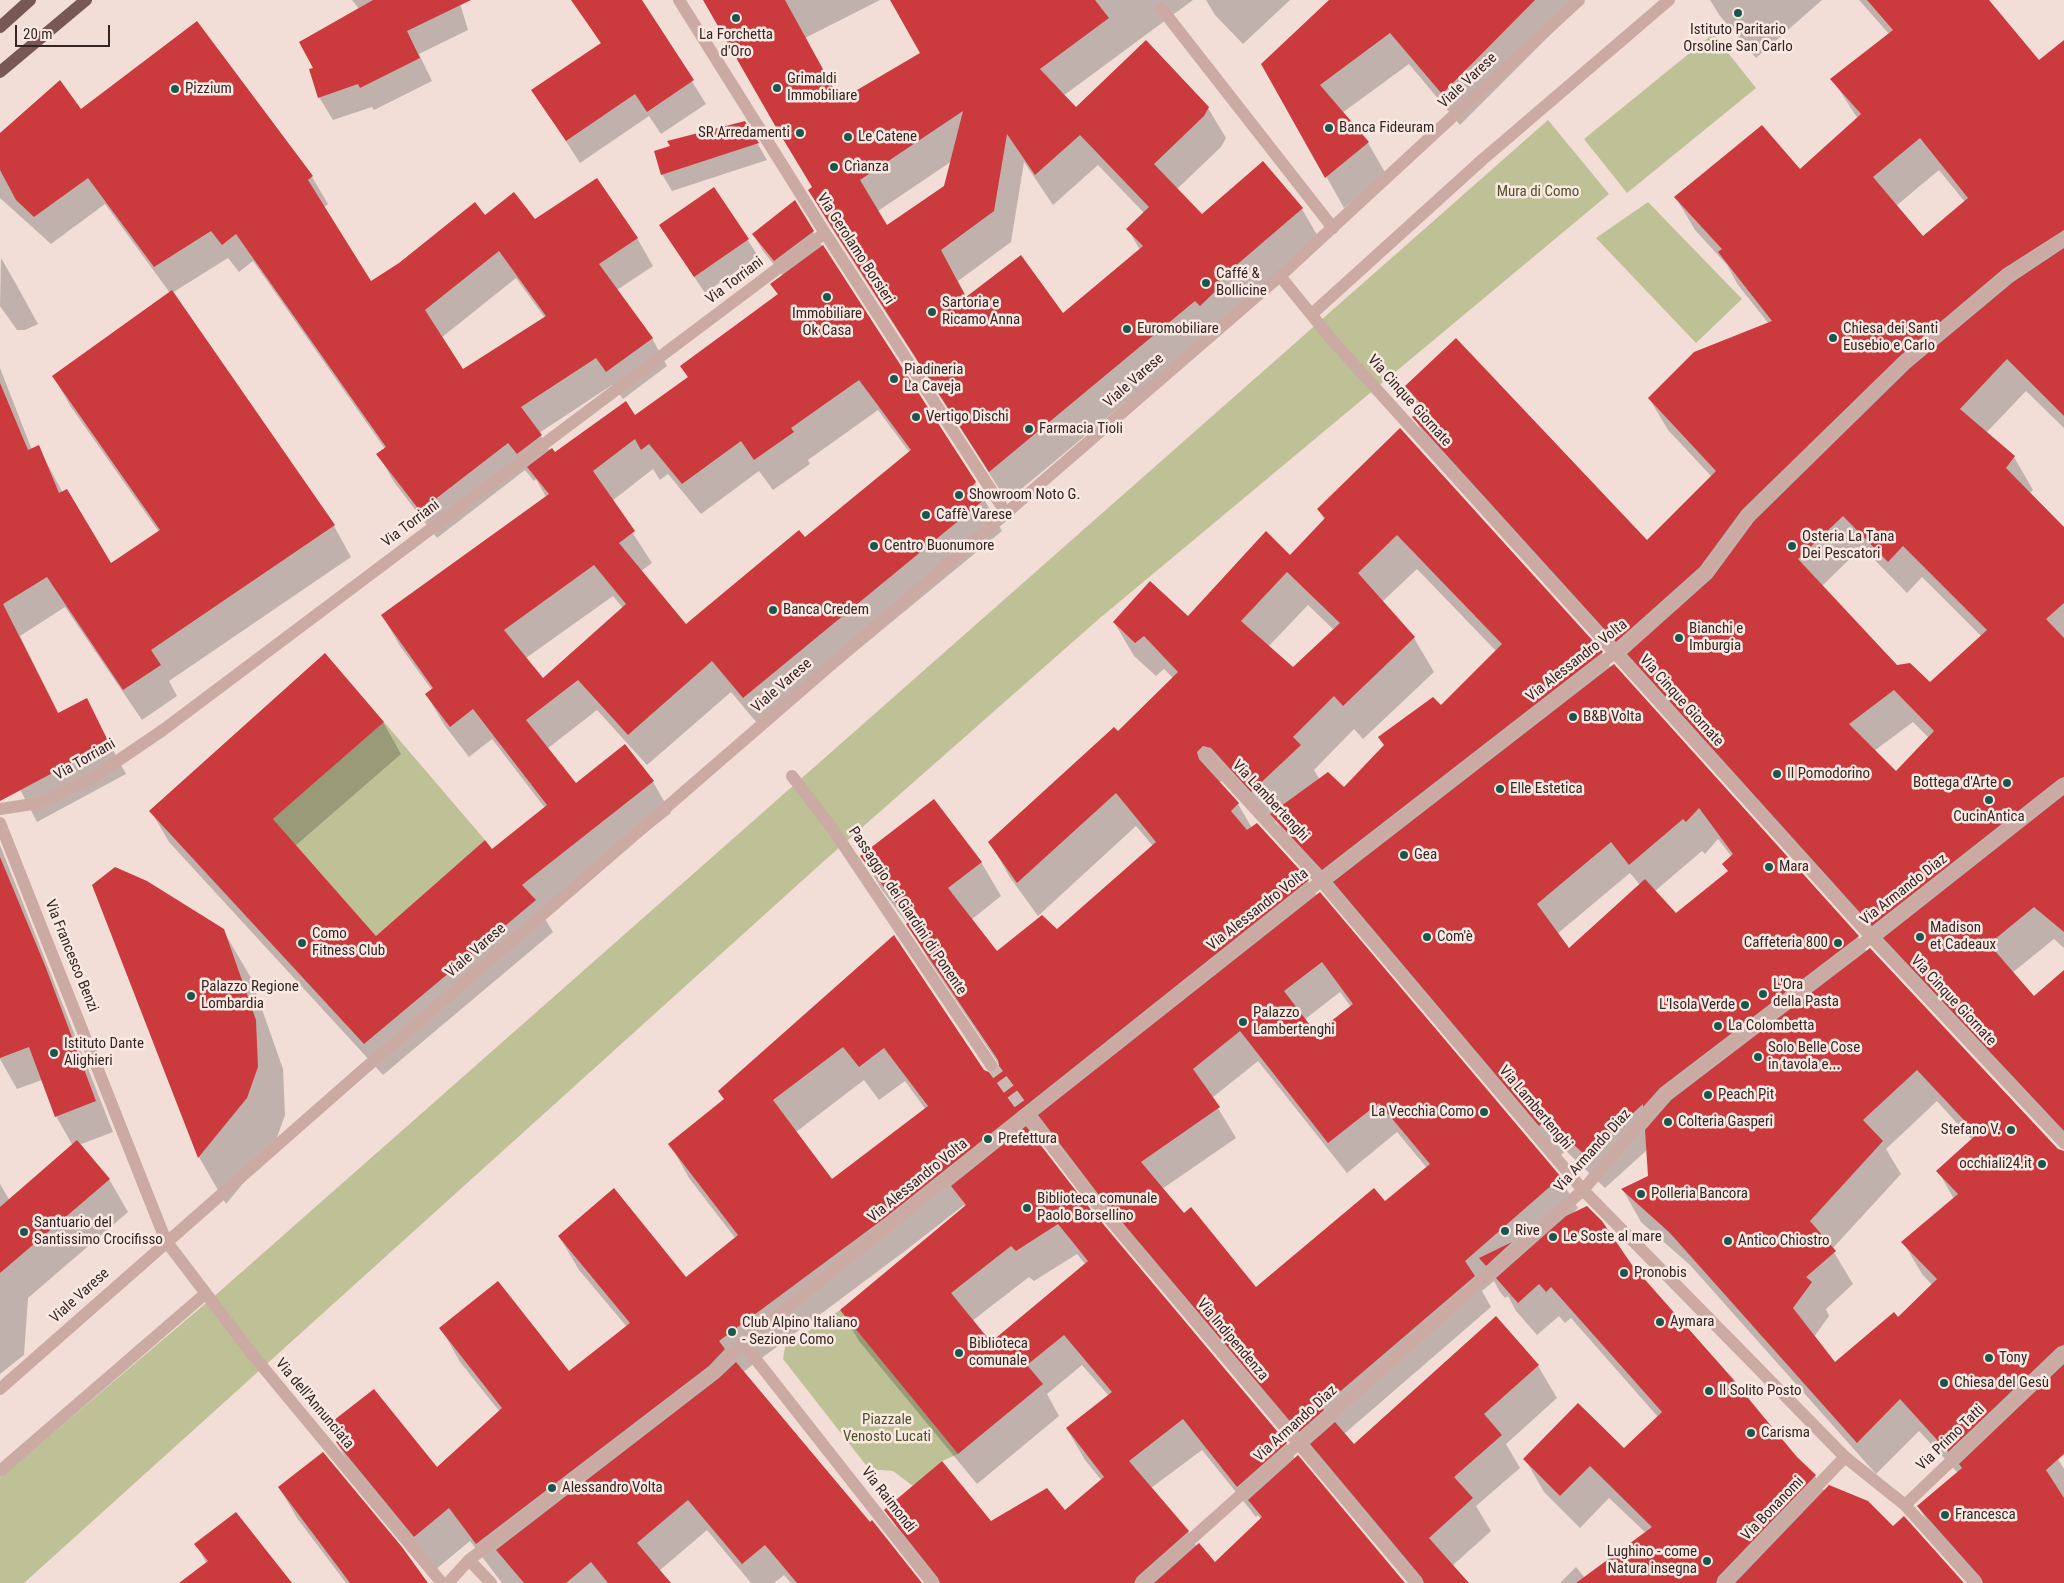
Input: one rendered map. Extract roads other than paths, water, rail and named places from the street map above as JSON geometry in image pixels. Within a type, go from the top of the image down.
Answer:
[{"type":"main road","points":[[0,27],[30,0]]},
{"type":"main road","points":[[0,72],[86,0]]},
{"type":"street","name":"Via Gerolamo Borsieri","points":[[679,0],[825,233],[1006,513]]},
{"type":"street","name":"Viale Varese","points":[[0,1389],[166,1242],[1280,276],[1579,0]]},
{"type":"street","points":[[1312,313],[1482,160],[1669,0]]},
{"type":"street","points":[[1160,8],[1333,228]]},
{"type":"street","name":"Via Torriani","points":[[0,809],[39,803],[97,776],[163,730],[825,233]]},
{"type":"street","name":"Via Alessandro Volta","points":[[448,1583],[469,1560],[714,1372],[744,1343],[1027,1114],[1639,634],[1706,572],[1748,516],[1905,362],[2008,275],[2064,238]]},
{"type":"street","name":"Via Cinque Giornate","points":[[1280,276],[1312,313],[1332,340],[1870,938],[2064,1143]]},
{"type":"street","name":"Via Lambertenghi","points":[[1204,754],[1322,881],[1583,1190],[1845,1457],[1905,1505],[1975,1583]]},
{"type":"street","name":"Passaggio dei Giardini di Ponente","points":[[792,776],[832,828],[991,1065]]},
{"type":"street","name":"Via Armando Diaz","points":[[1142,1583],[1583,1190],[1665,1094],[1870,938],[2064,785]]},
{"type":"street","name":"Via Francesco Benzi","points":[[0,823],[166,1242]]},
{"type":"street","name":"Via Indipendenza","points":[[1027,1114],[1089,1195],[1297,1445],[1416,1583]]},
{"type":"street","name":"Via dell'Annunciata","points":[[166,1242],[205,1294],[442,1583]]},
{"type":"street","points":[[0,1471],[205,1294]]},
{"type":"street","name":"Via Raimondi","points":[[744,1343],[932,1583]]},
{"type":"street","name":"Via Primo Tatti","points":[[1905,1505],[2064,1353]]},
{"type":"street","name":"Via Bonanomi","points":[[1724,1583],[1845,1457]]},
{"type":"street","points":[[469,1560],[491,1583]]},
{"type":"tunnel","points":[[991,1065],[1027,1114]]},
{"type":"place","name":"Istituto Paritario Orsoline San Carlo","points":[[1738,13]]},
{"type":"place","name":"La Forchetta d'Oro","points":[[736,18]]},
{"type":"place","name":"Grimaldi Immobiliare","points":[[777,88]]},
{"type":"place","name":"Pizzium","points":[[175,89]]},
{"type":"place","name":"Banca Fideuram","points":[[1329,128]]},
{"type":"place","name":"SR Arredamenti","points":[[800,133]]},
{"type":"place","name":"Le Catene","points":[[848,137]]},
{"type":"place","name":"Crìanza","points":[[834,167]]},
{"type":"place","name":"Caffé & Bollicine","points":[[1206,283]]},
{"type":"place","name":"Immobiliare Ok Casa","points":[[827,297]]},
{"type":"place","name":"Sartoria e Ricamo Anna","points":[[932,312]]},
{"type":"place","name":"Euromobiliare","points":[[1127,329]]},
{"type":"place","name":"Chiesa dei Santi Eusebio e Carlo","points":[[1833,338]]},
{"type":"place","name":"Piadineria La Caveja","points":[[894,379]]},
{"type":"place","name":"Vertigo Dischi","points":[[916,417]]},
{"type":"place","name":"Farmacia Tioli","points":[[1029,429]]},
{"type":"place","name":"Showroom Noto G.","points":[[959,495]]},
{"type":"place","name":"Caffè Varese","points":[[926,515]]},
{"type":"place","name":"Centro Buonumore","points":[[874,546]]},
{"type":"place","name":"Osteria La Tana Dei Pescatori","points":[[1792,546]]},
{"type":"place","name":"Banca Credem","points":[[773,610]]},
{"type":"place","name":"Bianchi e Imburgia","points":[[1679,638]]},
{"type":"place","name":"B&B Volta","points":[[1573,717]]},
{"type":"place","name":"Il Pomodorino","points":[[1777,774]]},
{"type":"place","name":"Bottega d'Arte","points":[[2007,783]]},
{"type":"place","name":"Elle Estetica","points":[[1500,789]]},
{"type":"place","name":"CucinAntica","points":[[1989,800]]},
{"type":"place","name":"Gea","points":[[1404,855]]},
{"type":"place","name":"Mara","points":[[1769,867]]},
{"type":"place","name":"Com'è","points":[[1427,937]]},
{"type":"place","name":"Madison et Cadeaux","points":[[1920,937]]},
{"type":"place","name":"Como Fitness Club","points":[[302,943]]},
{"type":"place","name":"Caffeteria 800","points":[[1838,943]]},
{"type":"place","name":"L'Ora della Pasta","points":[[1763,994]]},
{"type":"place","name":"Palazzo Regione Lombardia","points":[[191,996]]},
{"type":"place","name":"L'Isola Verde","points":[[1745,1005]]},
{"type":"place","name":"Palazzo Lambertenghi","points":[[1243,1022]]},
{"type":"place","name":"La Colombetta","points":[[1718,1026]]},
{"type":"place","name":"Istituto Dante Alighieri","points":[[54,1053]]},
{"type":"place","name":"Solo Belle Cose in tavola e...","points":[[1758,1057]]},
{"type":"place","name":"Peach Pit","points":[[1708,1095]]},
{"type":"place","name":"La Vecchia Como","points":[[1484,1112]]},
{"type":"place","name":"Colteria Gasperi","points":[[1668,1122]]},
{"type":"place","name":"Stefano V.","points":[[2011,1130]]},
{"type":"place","name":"Prefettura","points":[[988,1139]]},
{"type":"place","name":"occhiali24.it","points":[[2042,1164]]},
{"type":"place","name":"Polleria Bancora","points":[[1641,1194]]},
{"type":"place","name":"Biblioteca comunale Paolo Borsellino","points":[[1027,1208]]},
{"type":"place","name":"Rive","points":[[1505,1231]]},
{"type":"place","name":"Santuario del Santissimo Crocifisso","points":[[24,1232]]},
{"type":"place","name":"Le Soste al mare","points":[[1553,1237]]},
{"type":"place","name":"Antico Chiostro","points":[[1728,1241]]},
{"type":"place","name":"Pronobis","points":[[1624,1273]]},
{"type":"place","name":"Aymara","points":[[1660,1322]]},
{"type":"place","name":"Club Alpino Italiano - Sezione Como","points":[[732,1332]]},
{"type":"place","name":"Biblioteca comunale","points":[[959,1353]]},
{"type":"place","name":"Tony","points":[[1989,1358]]},
{"type":"place","name":"Chiesa del Gesù","points":[[1944,1383]]},
{"type":"place","name":"Il Solito Posto","points":[[1709,1391]]},
{"type":"place","name":"Carisma","points":[[1751,1433]]},
{"type":"place","name":"Alessandro Volta","points":[[552,1488]]},
{"type":"place","name":"Francesca","points":[[1945,1515]]},
{"type":"place","name":"Lughino - come Natura insegna","points":[[1707,1561]]},
{"type":"park label","name":"Mura di Como","points":[[1538,192]]},
{"type":"park label","name":"Piazzale Venosto Lucati","points":[[887,1428]]}]
